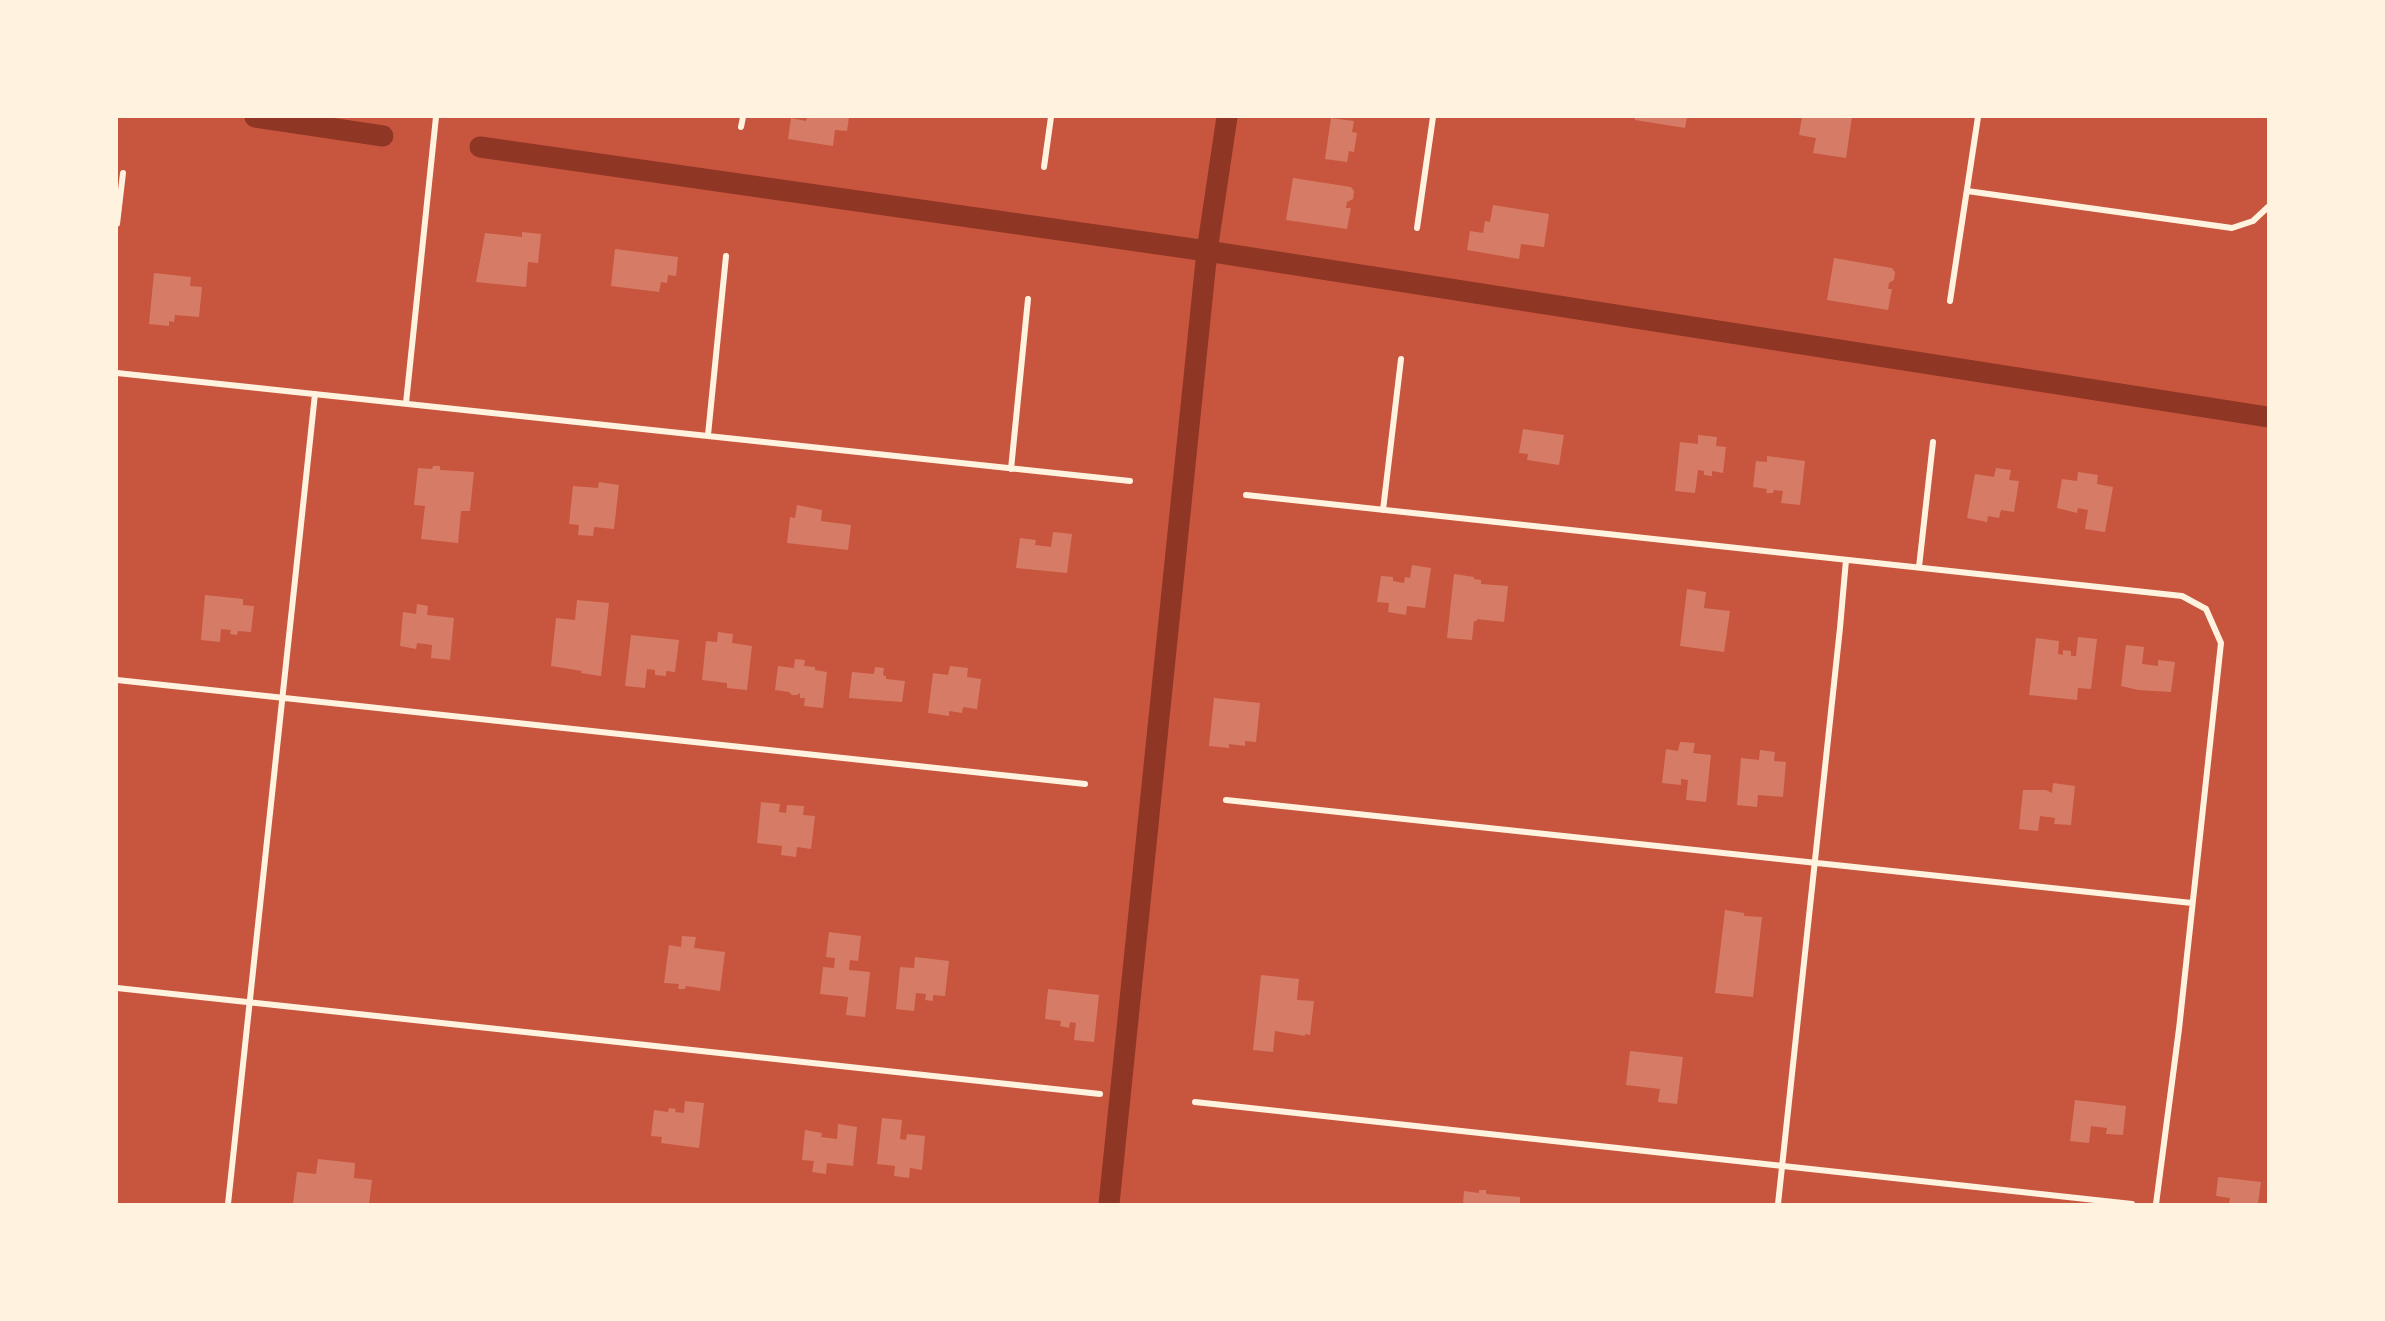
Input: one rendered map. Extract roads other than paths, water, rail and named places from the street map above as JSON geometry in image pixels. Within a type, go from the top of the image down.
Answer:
[{"type":"street","points":[[406,403],[436,117]]},
{"type":"street","points":[[741,127],[743,117]]},
{"type":"street","points":[[1044,167],[1051,117]]},
{"type":"street","points":[[1417,228],[1433,117]]},
{"type":"street","points":[[1950,301],[1978,117]]},
{"type":"street","points":[[117,224],[123,173]]},
{"type":"street","points":[[1967,191],[2232,228],[2253,221],[2268,207]]},
{"type":"street","points":[[708,435],[726,256]]},
{"type":"street","points":[[1011,469],[1028,299]]},
{"type":"street","points":[[1383,510],[1401,359]]},
{"type":"street","points":[[117,373],[1130,481]]},
{"type":"street","points":[[228,1204],[315,394]]},
{"type":"street","points":[[1919,567],[1933,442]]},
{"type":"street","points":[[1246,495],[2182,596],[2206,609],[2221,643],[2179,1029],[2156,1204]]},
{"type":"street","points":[[1778,1204],[1846,560]]},
{"type":"street","points":[[117,680],[1085,784]]},
{"type":"street","points":[[1226,800],[2192,903]]},
{"type":"street","points":[[117,988],[1100,1094]]},
{"type":"street","points":[[1195,1102],[2132,1204]]},
{"type":"waterway","points":[[255,117],[383,136]]},
{"type":"waterway","points":[[1109,1204],[1207,251],[1227,117]]},
{"type":"waterway","points":[[480,147],[1207,251],[2268,417]]}]
